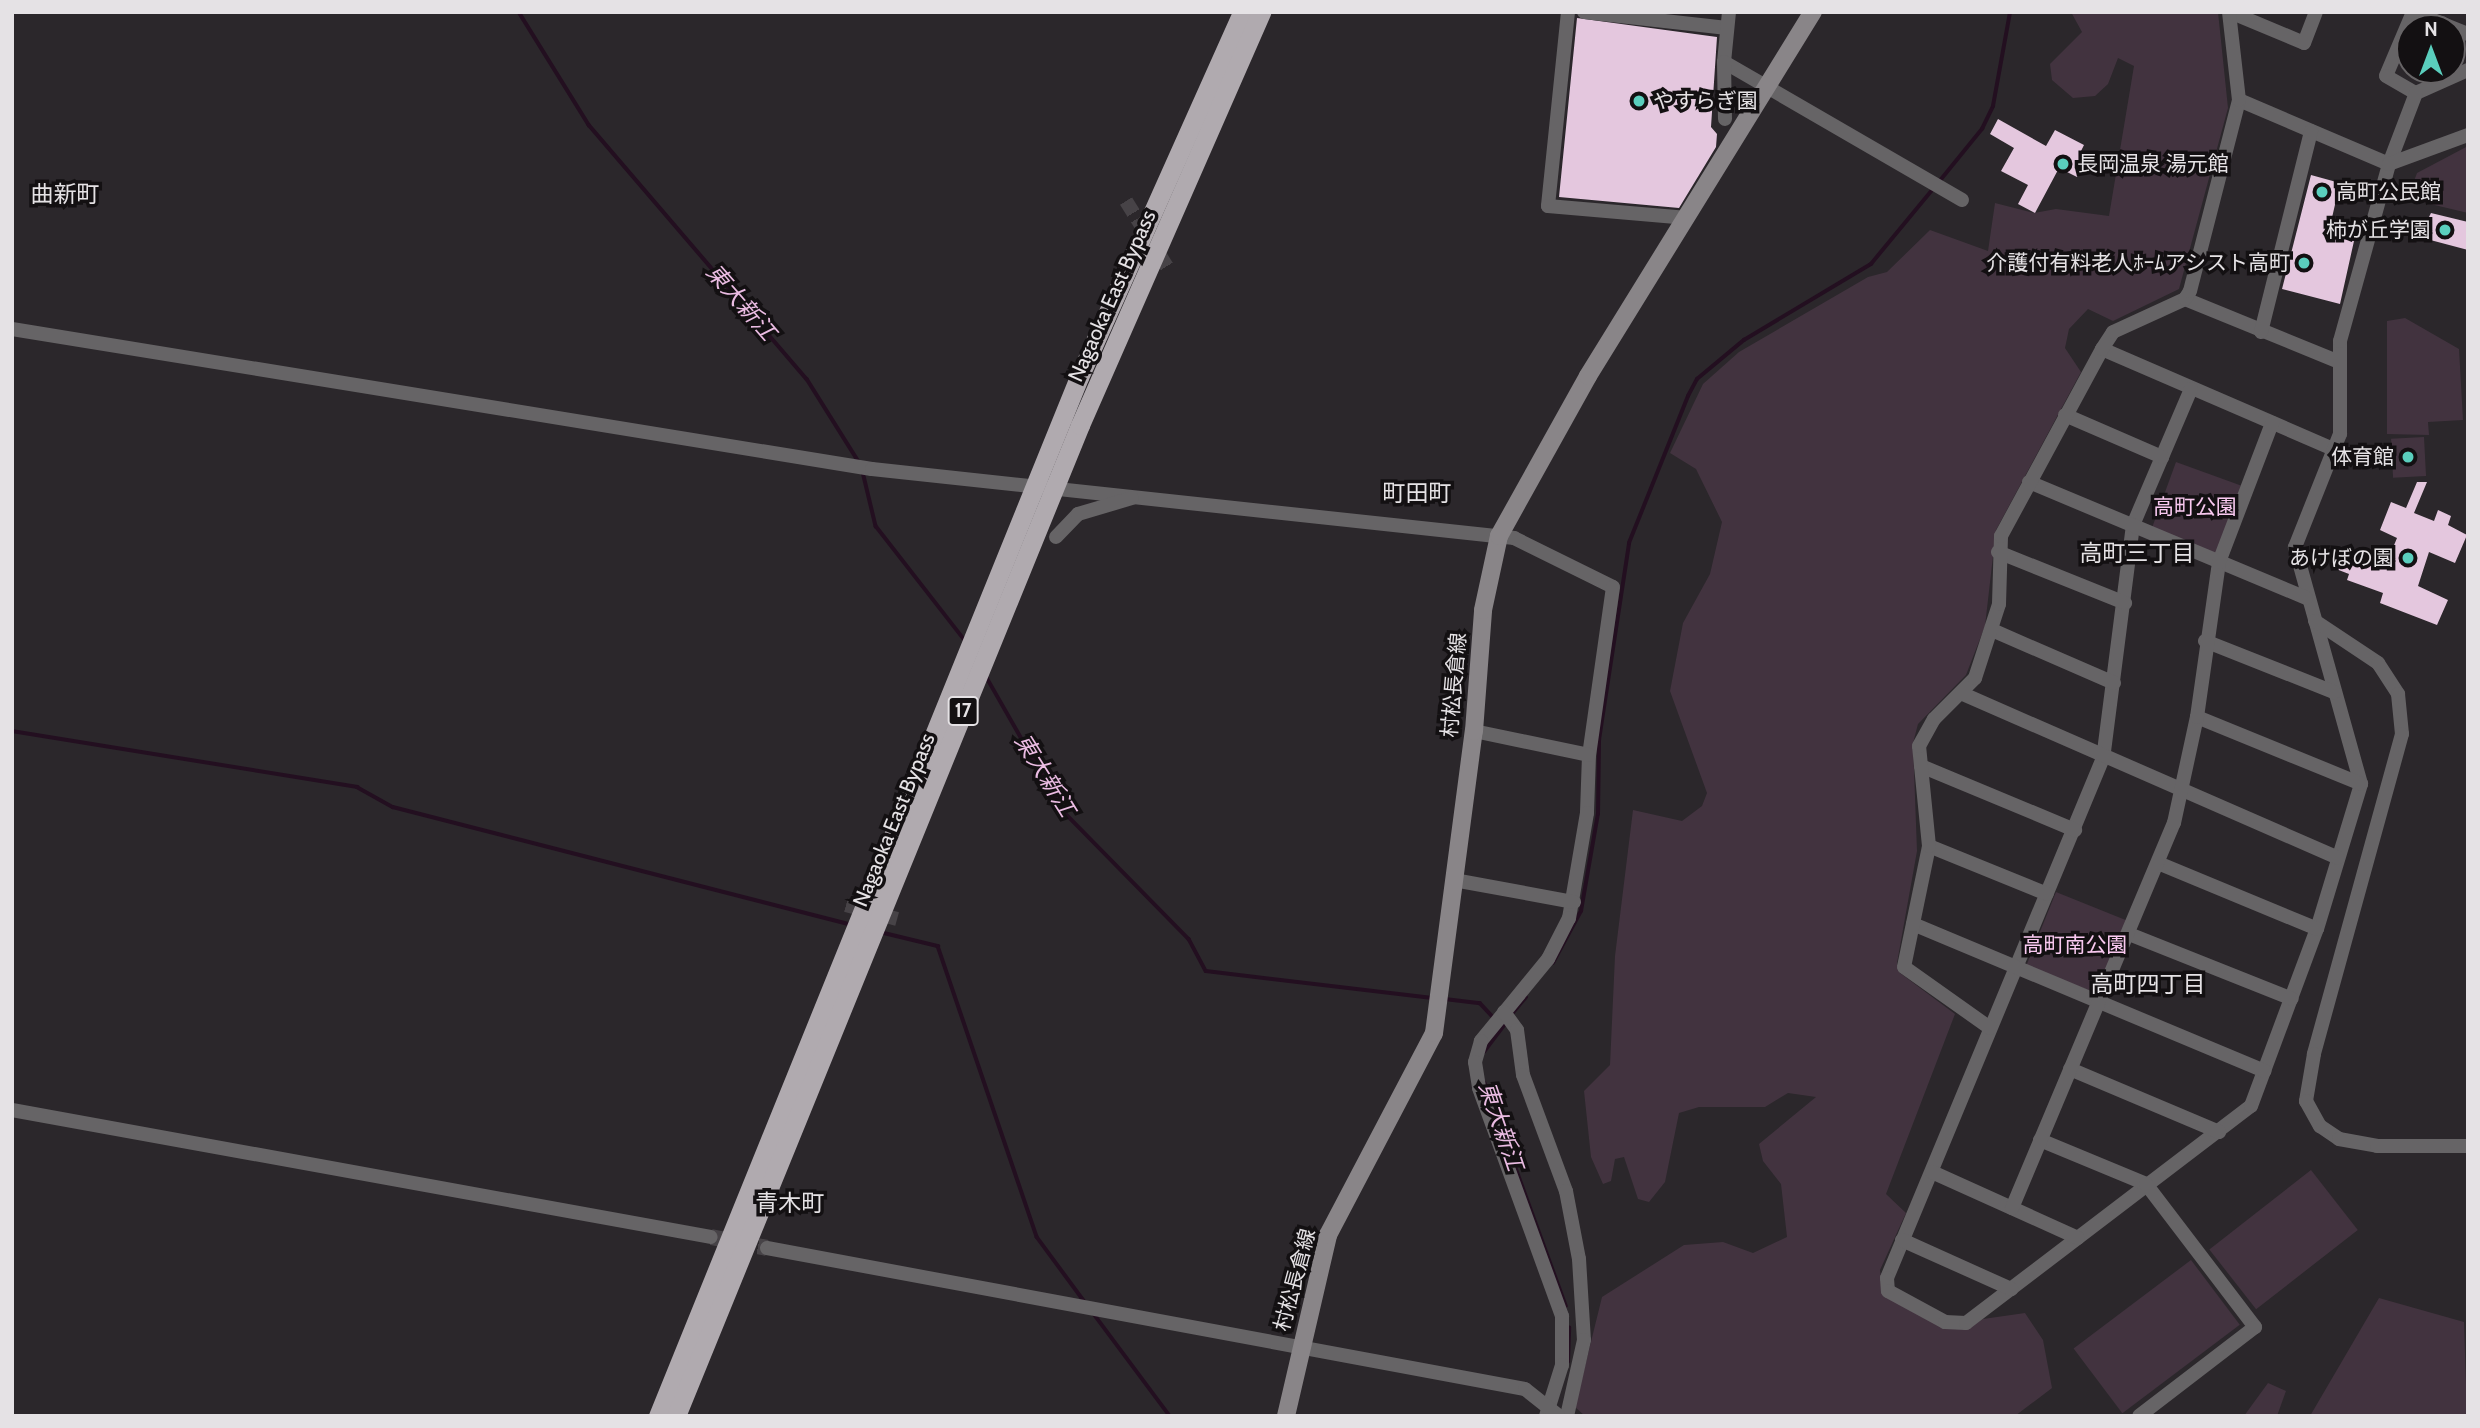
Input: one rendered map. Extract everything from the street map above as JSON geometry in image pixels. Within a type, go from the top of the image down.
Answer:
[{"type":"highway","name":"Nagaoka East Bypass","points":[[658,1416],[1242,12]]},
{"type":"highway","name":"Nagaoka East Bypass","points":[[676,1416],[1044,487],[1261,12]]},
{"type":"main road","name":"村松長倉線","points":[[1286,1416],[1328,1235],[1434,1033],[1474,731],[1483,610],[1499,536],[1588,376],[1769,88],[1813,12]]},
{"type":"street","points":[[1569,12],[1548,205],[1687,218]]},
{"type":"street","points":[[1584,12],[1727,28]]},
{"type":"street","points":[[1725,120],[1724,62],[1729,12]]},
{"type":"street","points":[[2185,299],[2239,100],[2230,12],[2304,43],[2316,12]]},
{"type":"street","points":[[2416,93],[2386,76],[2413,12],[2468,34]]},
{"type":"street","points":[[1724,62],[1962,200]]},
{"type":"street","points":[[2191,388],[2133,525],[2102,758],[2075,830],[1886,1278],[1888,1291],[1931,1316],[1966,1323],[2146,1184],[2244,1116],[2265,1071],[2317,929],[2361,784],[2315,621],[2306,598],[2295,547],[2340,434],[2337,361],[2389,164],[2416,93],[2468,70]]},
{"type":"street","points":[[2239,100],[2389,164],[2468,135]]},
{"type":"street","points":[[2261,332],[2311,131]]},
{"type":"street","points":[[1990,1028],[1904,967],[1929,846],[1921,766],[1924,732],[1963,694],[1975,678],[1999,604],[1998,552],[2029,482],[2113,332],[2185,299],[2337,361]]},
{"type":"street","points":[[12,330],[872,468],[1499,536],[1530,545],[1613,587],[1589,755],[1587,813],[1574,902],[1548,959],[1481,1041],[1475,1072],[1562,1317],[1562,1365],[1551,1412],[1525,1390],[766,1248]]},
{"type":"street","points":[[2102,349],[2335,450]]},
{"type":"street","points":[[2065,415],[2162,457]]},
{"type":"street","points":[[2012,1208],[2129,934],[2185,790],[2197,717],[2205,640],[2219,562],[2273,423]]},
{"type":"street","points":[[2029,482],[2306,598]]},
{"type":"street","points":[[1056,537],[1070,518],[1133,497]]},
{"type":"street","points":[[1998,552],[2124,603]]},
{"type":"street","points":[[2315,621],[2378,663],[2398,694],[2402,734],[2314,1054],[2306,1101],[2320,1126],[2339,1139],[2377,1146],[2468,1146]]},
{"type":"street","points":[[1992,630],[2114,683]]},
{"type":"street","points":[[2205,640],[2334,692]]},
{"type":"street","points":[[1963,694],[2102,758],[2185,790],[2338,858]]},
{"type":"street","points":[[2197,717],[2361,784]]},
{"type":"street","points":[[1474,731],[1589,755]]},
{"type":"street","points":[[1921,766],[2075,830]]},
{"type":"street","points":[[1929,846],[2048,894]]},
{"type":"street","points":[[2158,863],[2317,929]]},
{"type":"street","points":[[1454,880],[1574,902]]},
{"type":"street","points":[[1913,924],[2265,1071]]},
{"type":"street","points":[[2129,934],[2292,999]]},
{"type":"street","points":[[1504,1013],[1519,1035],[1523,1075],[1566,1191],[1579,1259],[1584,1340],[1567,1416]]},
{"type":"street","points":[[2070,1069],[2219,1132]]},
{"type":"street","points":[[12,1110],[711,1237]]},
{"type":"street","points":[[2040,1140],[2146,1184],[2255,1327],[2139,1416]]},
{"type":"street","points":[[1932,1172],[2078,1238]]},
{"type":"street","points":[[1902,1240],[2011,1289]]},
{"type":"green space","points":[[2071,12],[2218,12],[2228,108],[2179,289],[2113,321],[2088,309],[2069,329],[2065,348],[2081,372],[1996,530],[1985,626],[1966,675],[1918,724],[1913,743],[1917,851],[1897,963],[1900,973],[1955,1014],[1886,1194],[1906,1213],[1880,1270],[1882,1289],[1969,1328],[1983,1319],[2025,1313],[2043,1340],[2052,1388],[2015,1416],[1585,1416],[1575,1407],[1602,1297],[1684,1245],[1723,1242],[1753,1253],[1787,1237],[1781,1184],[1763,1161],[1759,1144],[1816,1097],[1788,1093],[1765,1107],[1699,1107],[1679,1113],[1665,1182],[1649,1202],[1638,1199],[1624,1157],[1615,1159],[1611,1181],[1603,1184],[1591,1157],[1584,1091],[1610,1065],[1615,956],[1633,810],[1682,821],[1702,806],[1707,793],[1670,691],[1683,623],[1710,574],[1722,522],[1696,469],[1670,453],[1703,384],[1739,352],[1868,277],[1887,272],[1930,230],[1988,251],[1995,203],[2034,213],[2056,209],[2109,216],[2134,66],[2118,58],[2108,84],[2095,96],[2073,98],[2052,80],[2050,64],[2082,32]]},
{"type":"green space","points":[[2468,146],[2468,213],[2422,202],[2411,189],[2417,173]]},
{"type":"green space","points":[[2405,318],[2459,349],[2463,420],[2428,422],[2429,435],[2387,434],[2387,321]]},
{"type":"green space","name":"体育館","points":[[2424,437],[2426,476],[2393,478],[2391,439]]},
{"type":"green space","name":"高町公園","points":[[2176,462],[2241,486],[2216,554],[2151,531]]},
{"type":"green space","name":"高町南公園","points":[[2056,892],[2127,921],[2098,994],[2026,965]]},
{"type":"green space","points":[[2311,1170],[2358,1230],[2256,1309],[2209,1249]]},
{"type":"green space","points":[[2191,1260],[2240,1325],[2122,1413],[2074,1348]]},
{"type":"green space","points":[[2379,1298],[2464,1322],[2467,1416],[2310,1416]]},
{"type":"green space","points":[[2268,1383],[2286,1391],[2277,1416],[2244,1416]]},
{"type":"building","name":"やすらぎ園","points":[[1577,18],[1717,37],[1711,127],[1717,134],[1716,147],[1679,208],[1559,197]]},
{"type":"building","name":"長岡温泉 湯元館","points":[[1998,119],[2046,146],[2055,130],[2084,145],[2079,155],[2087,160],[2077,177],[2059,168],[2035,213],[2018,204],[2028,185],[2001,171],[2014,148],[1990,134]]},
{"type":"building","name":"介護付有料老人ﾎｰﾑアシスト高町","points":[[2311,175],[2340,183],[2328,235],[2354,241],[2340,304],[2282,289]]},
{"type":"building","name":"柿が丘学園","points":[[2431,213],[2468,222],[2468,250],[2419,237]]},
{"type":"building","name":"あけぼの園","points":[[2417,482],[2427,482],[2414,513],[2434,521],[2438,510],[2451,516],[2448,525],[2467,535],[2455,563],[2429,552],[2418,586],[2448,600],[2437,625],[2380,603],[2383,593],[2347,580],[2349,574],[2336,569],[2345,550],[2385,567],[2397,538],[2380,530],[2391,502],[2406,508]]},
{"type":"waterway","name":"東大新江","points":[[519,12],[589,125],[807,379],[859,462]]},
{"type":"waterway","points":[[1938,183],[1982,129],[1993,106],[2010,12]]},
{"type":"waterway","points":[[1553,963],[1581,911],[1598,814],[1599,740],[1629,543],[1688,396],[1697,379],[1744,340],[1871,264],[1933,189]]},
{"type":"waterway","name":"東大新江","points":[[863,472],[876,526],[964,639]]},
{"type":"waterway","name":"東大新江","points":[[986,676],[1063,811],[1189,939],[1206,971],[1434,998]]},
{"type":"waterway","points":[[12,731],[357,787],[393,807],[849,924]]},
{"type":"waterway","points":[[880,932],[938,946],[1037,1237],[1085,1302]]},
{"type":"waterway","points":[[1511,1015],[1526,997]]},
{"type":"waterway","name":"東大新江","points":[[1445,999],[1480,1003],[1494,1018]]},
{"type":"waterway","name":"東大新江","points":[[1484,1052],[1507,1021]]},
{"type":"waterway","name":"東大新江","points":[[1485,1083],[1566,1306]]},
{"type":"waterway","points":[[1094,1314],[1170,1416]]},
{"type":"waterway","name":"東大新江","points":[[1568,1362],[1569,1328]]},
{"type":"tunnel","points":[[1126,201],[1169,270]]},
{"type":"tunnel","points":[[846,905],[897,919]]},
{"type":"tunnel","points":[[711,1237],[767,1248]]},
{"type":"place","name":"やすらぎ園","points":[[1639,101]]},
{"type":"place","name":"長岡温泉 湯元館","points":[[2063,164]]},
{"type":"place","name":"高町公民館","points":[[2322,192]]},
{"type":"place","name":"柿が丘学園","points":[[2445,230]]},
{"type":"place","name":"介護付有料老人ﾎｰﾑアシスト高町","points":[[2304,263]]},
{"type":"place","name":"体育館","points":[[2408,457]]},
{"type":"place","name":"あけぼの園","points":[[2408,558]]},
{"type":"district","name":"曲新町","points":[[65,194]]},
{"type":"district","name":"町田町","points":[[1417,493]]},
{"type":"district","name":"高町三丁目","points":[[2137,553]]},
{"type":"district","name":"高町四丁目","points":[[2148,984]]},
{"type":"district","name":"青木町","points":[[790,1203]]}]
